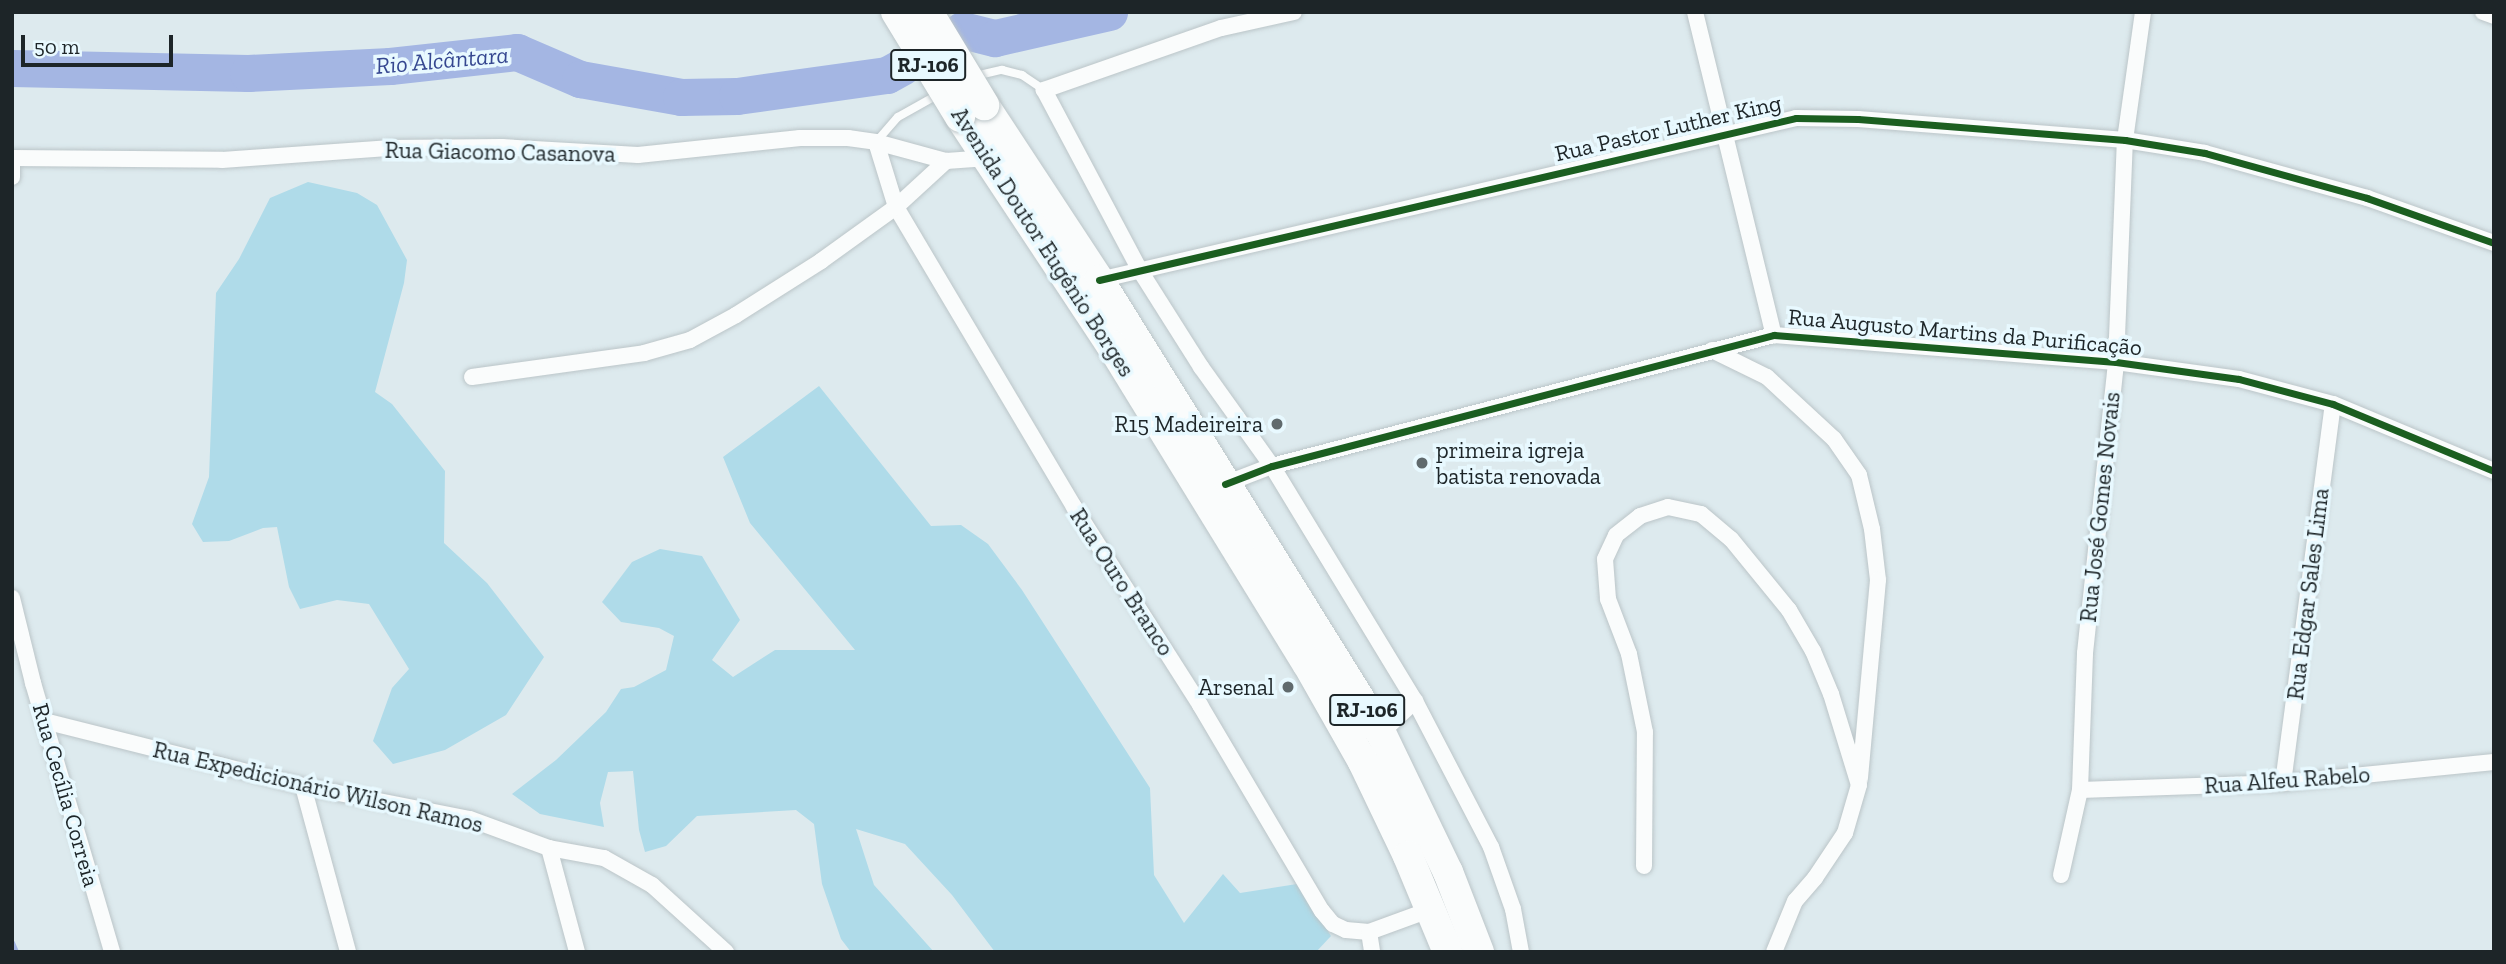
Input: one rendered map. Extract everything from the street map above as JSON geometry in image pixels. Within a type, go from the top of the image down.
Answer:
[{"type":"highway","name":"Avenida Doutor Eugênio Borges","points":[[896,12],[1099,280],[1381,733],[1448,872],[1479,952]]},
{"type":"highway","name":"Avenida Doutor Eugênio Borges","points":[[928,12],[972,111],[985,158],[1111,345],[1307,663],[1363,762],[1432,909],[1448,952]]},
{"type":"street","points":[[1294,12],[1221,28],[1044,90],[1139,269],[1201,367],[1272,466],[1415,701],[1490,847],[1513,909],[1521,952]]},
{"type":"street","name":"Rua José Gomes Novais","points":[[2061,874],[2080,790],[2085,653],[2116,362],[2125,140],[2143,12]]},
{"type":"street","points":[[2483,12],[2494,16]]},
{"type":"street","points":[[1696,19],[1774,335]]},
{"type":"street","name":"Rua Pastor Luther King","points":[[1099,280],[1796,118],[1858,119],[2125,140],[2205,153],[2355,194],[2494,243]]},
{"type":"street","name":"Rua Giacomo Casanova","points":[[12,158],[222,160],[413,147],[502,147],[638,155],[800,138],[848,138],[876,142],[946,161],[985,158]]},
{"type":"street","name":"Rua Ouro Branco","points":[[876,142],[896,207],[1074,507],[1200,705],[1322,911],[1333,924],[1346,930],[1369,932]]},
{"type":"street","points":[[12,158],[12,177]]},
{"type":"street","points":[[472,377],[644,353],[690,340],[736,316],[821,261],[896,207],[946,161]]},
{"type":"street","name":"Rua Augusto Martins da Purificação","points":[[1225,484],[1272,466],[1466,414],[1610,380],[1774,335],[2116,362],[2239,379],[2333,404],[2494,471]]},
{"type":"street","points":[[1712,350],[1767,377],[1833,439],[1859,475],[1872,528],[1878,580],[1859,785],[1845,833],[1796,901],[1774,952]]},
{"type":"street","name":"Rua Edgar Sales Lima","points":[[2283,783],[2333,404]]},
{"type":"street","points":[[1644,866],[1645,732],[1629,654],[1608,599],[1605,559],[1616,535],[1640,516],[1668,507],[1701,514],[1731,539],[1766,580],[1813,651],[1831,694],[1859,785]]},
{"type":"street","name":"Rua Cecília Correia","points":[[12,598],[44,721],[112,952]]},
{"type":"street","points":[[1381,733],[1415,701]]},
{"type":"street","name":"Rua Expedicionário Wilson Ramos","points":[[44,721],[303,786],[470,818],[549,848],[604,858],[653,885],[726,952]]},
{"type":"street","name":"Rua Alfeu Rabelo","points":[[2080,790],[2283,783],[2494,762]]},
{"type":"street","points":[[303,786],[348,952]]},
{"type":"street","points":[[549,848],[577,952]]},
{"type":"street","points":[[1372,952],[1369,932],[1432,909]]},
{"type":"lane","points":[[876,142],[898,117],[979,74],[1002,70],[1022,75],[1044,90]]},
{"type":"shaded area","points":[[308,182],[357,193],[377,205],[407,260],[404,283],[375,392],[392,404],[445,471],[444,543],[487,583],[544,657],[506,715],[445,750],[393,764],[373,741],[392,688],[409,669],[369,604],[337,600],[300,609],[289,587],[277,527],[263,528],[229,541],[203,542],[192,524],[209,477],[216,293],[239,259],[270,198]]},
{"type":"shaded area","points":[[819,386],[931,526],[961,525],[988,544],[1022,590],[1150,788],[1154,875],[1184,923],[1223,874],[1240,893],[1297,884],[1331,936],[1316,952],[995,952],[952,895],[905,844],[856,829],[874,885],[934,952],[851,952],[841,939],[822,884],[814,824],[796,810],[697,816],[666,846],[645,852],[639,830],[633,771],[608,772],[600,803],[604,827],[540,814],[512,794],[556,760],[606,712],[621,689],[634,687],[666,670],[674,636],[659,628],[621,622],[602,602],[632,562],[660,549],[702,556],[740,620],[712,660],[733,677],[775,650],[855,650],[750,523],[723,457]]},
{"type":"waterway","name":"Rio Alcântara","points":[[962,30],[995,38],[1109,12]]},
{"type":"waterway","name":"Rio Alcântara","points":[[12,68],[248,73],[390,66],[517,52],[580,79],[681,97],[737,96],[887,75],[903,66]]},
{"type":"waterway","points":[[12,943],[16,952]]},
{"type":"cycle path","points":[[1099,280],[1796,118],[1858,119],[2125,140],[2205,153],[2367,198],[2494,243]]},
{"type":"cycle path","points":[[1225,484],[1272,466],[1774,335],[2116,362],[2239,379],[2333,404],[2494,471]]},
{"type":"place","name":"R15 Madeireira","points":[[1277,424]]},
{"type":"place","name":"primeira igreja batista renovada","points":[[1422,463]]},
{"type":"place","name":"Arsenal","points":[[1288,687]]}]
